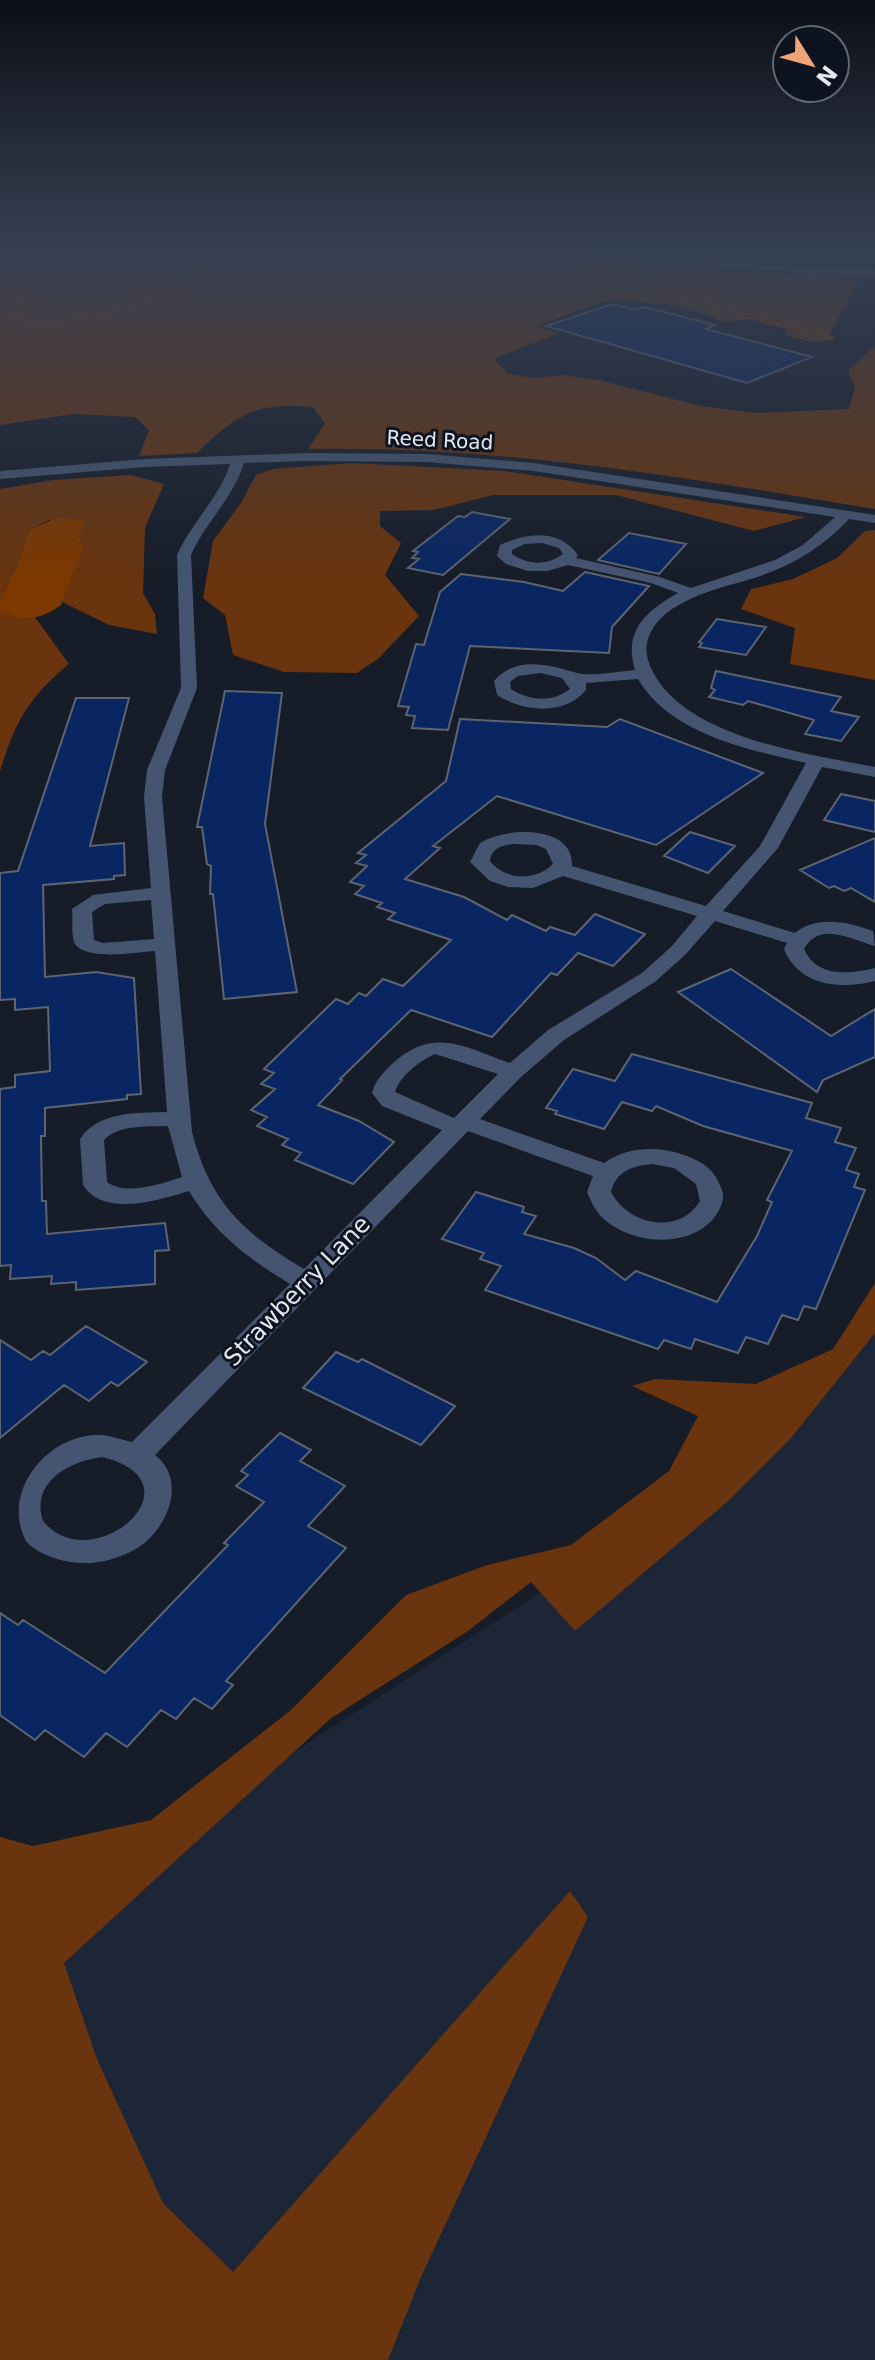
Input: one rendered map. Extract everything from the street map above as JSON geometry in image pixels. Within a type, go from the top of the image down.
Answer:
[{"type":"street","name":"Reed Road","points":[[0,475],[78,467],[375,456],[483,462],[875,519]]},
{"type":"street","points":[[238,460],[233,477],[193,535],[184,555],[190,682],[156,770],[153,797],[179,1118],[187,1167],[217,1214],[242,1239],[306,1282]]},
{"type":"street","points":[[846,514],[831,532],[799,557],[692,593],[665,607],[645,628],[638,647],[643,674],[666,701],[706,727],[760,748],[875,772]]},
{"type":"street","points":[[567,560],[655,580],[692,593]]},
{"type":"street","points":[[576,679],[643,674]]},
{"type":"street","name":"Strawberry Lane","points":[[137,1455],[513,1072],[556,1035],[649,977],[712,914],[768,848],[816,761]]},
{"type":"street","points":[[560,869],[798,940],[815,930],[831,928],[857,932],[875,940]]},
{"type":"street","points":[[161,893],[104,898],[88,903],[82,912],[84,938],[88,945],[98,948],[165,944]]},
{"type":"street","points":[[798,940],[795,954],[802,964],[815,973],[850,979],[875,974]]},
{"type":"street","points":[[513,1072],[450,1049],[436,1047],[416,1054],[385,1084],[383,1093],[390,1101],[607,1172]]},
{"type":"street","points":[[179,1118],[112,1124],[99,1130],[92,1139],[95,1185],[103,1193],[117,1196],[194,1182]]},
{"type":"street","points":[[102,1446],[137,1455],[153,1468],[160,1497],[152,1518],[135,1535],[111,1547],[84,1552],[47,1543],[31,1528],[25,1509],[26,1498],[35,1478],[52,1461],[76,1450],[102,1446]]},
{"type":"shaded area","points":[[0,360],[495,360],[508,374],[534,378],[562,375],[598,380],[701,406],[758,413],[849,409],[855,387],[848,370],[859,360],[875,360],[875,509],[663,475],[522,458],[451,452],[308,449],[325,423],[313,407],[276,407],[249,414],[224,429],[197,453],[139,456],[149,430],[135,417],[73,414],[0,425]]},
{"type":"shaded area","points":[[352,463],[504,471],[806,517],[754,531],[616,495],[493,495],[434,510],[380,511],[380,526],[401,543],[385,575],[419,616],[379,658],[357,673],[284,672],[233,655],[225,615],[203,598],[213,541],[241,503],[256,475],[273,469]]},
{"type":"shaded area","points":[[131,475],[164,484],[145,528],[143,593],[155,614],[157,634],[109,625],[62,602],[80,542],[77,519],[49,520],[29,530],[0,601],[0,489],[53,480]]},
{"type":"shaded area","points":[[56,518],[77,519],[85,523],[79,537],[84,547],[61,605],[46,614],[30,618],[7,615],[0,610],[0,601],[29,530]]},
{"type":"shaded area","points":[[875,530],[875,680],[790,664],[795,628],[741,609],[751,589],[793,579],[837,558],[865,531]]},
{"type":"shaded area","points":[[0,609],[16,618],[35,617],[69,664],[43,688],[25,712],[0,771]]},
{"type":"shaded area","points":[[875,1283],[875,1333],[791,1438],[726,1503],[575,1631],[531,1582],[468,1631],[330,1719],[64,1963],[97,2059],[163,2203],[233,2272],[570,1891],[588,1917],[421,2277],[388,2360],[0,2360],[0,1837],[33,1846],[151,1820],[291,1710],[406,1595],[487,1565],[571,1545],[669,1471],[698,1416],[632,1386],[655,1379],[756,1384],[833,1349]]},
{"type":"shaded area","points":[[875,1299],[875,2360],[0,2360],[0,1942],[793,1429]]},
{"type":"building","points":[[666,360],[804,360],[747,383]]},
{"type":"building","points":[[472,512],[510,519],[443,575],[408,568],[419,559],[412,558],[418,552],[413,551],[458,516],[465,517]]},
{"type":"building","points":[[629,533],[686,544],[659,574],[598,560]]},
{"type":"building","points":[[585,572],[649,586],[612,627],[609,653],[470,646],[448,730],[412,728],[415,716],[406,715],[409,707],[398,706],[416,644],[424,645],[440,592],[461,574],[524,582],[563,591]]},
{"type":"building","points":[[717,619],[766,627],[746,655],[699,647],[702,643],[699,642]]},
{"type":"building","points":[[716,671],[841,697],[831,711],[859,717],[841,741],[805,734],[814,720],[748,701],[743,705],[709,697],[715,690],[711,688]]},
{"type":"building","points":[[225,691],[282,693],[265,824],[297,992],[224,999],[213,894],[210,894],[211,866],[207,864],[202,827],[197,827]]},
{"type":"building","points":[[76,698],[129,698],[90,846],[124,843],[125,875],[114,876],[114,879],[43,885],[45,977],[96,972],[134,978],[141,1094],[127,1095],[127,1099],[45,1108],[45,1136],[41,1136],[42,1201],[46,1201],[47,1234],[165,1223],[169,1250],[155,1251],[155,1284],[76,1290],[76,1282],[51,1284],[52,1276],[10,1279],[11,1265],[0,1266],[0,1089],[15,1087],[15,1075],[50,1071],[48,1007],[15,1010],[15,999],[0,1000],[0,873],[18,871]]},
{"type":"building","points":[[460,719],[607,727],[620,719],[763,773],[656,845],[497,796],[433,846],[440,848],[405,879],[464,897],[507,920],[512,915],[546,931],[550,927],[575,935],[595,914],[645,934],[613,966],[578,953],[557,975],[551,973],[492,1037],[411,1010],[340,1079],[318,1105],[359,1121],[394,1142],[353,1184],[295,1160],[301,1153],[282,1145],[288,1139],[257,1126],[267,1117],[251,1110],[275,1089],[261,1084],[274,1073],[264,1069],[336,999],[348,1004],[359,993],[366,996],[383,979],[403,986],[451,940],[388,919],[395,913],[377,907],[382,903],[355,894],[364,886],[350,882],[367,866],[356,863],[366,855],[358,853],[446,781]]},
{"type":"building","points":[[841,794],[875,801],[875,832],[824,820]]},
{"type":"building","points":[[690,832],[735,846],[708,873],[664,856]]},
{"type":"building","points":[[875,838],[875,902],[851,888],[844,891],[834,886],[829,888],[800,870]]},
{"type":"building","points":[[731,969],[831,1036],[875,1009],[875,1057],[823,1080],[817,1092],[678,992]]},
{"type":"building","points":[[632,1054],[812,1103],[806,1118],[841,1128],[835,1142],[856,1148],[846,1170],[859,1174],[854,1187],[865,1190],[816,1309],[804,1306],[798,1320],[782,1315],[768,1344],[746,1337],[738,1353],[695,1339],[691,1349],[664,1340],[658,1349],[485,1290],[501,1266],[480,1259],[484,1253],[442,1239],[476,1192],[524,1207],[522,1212],[536,1216],[524,1234],[574,1248],[596,1258],[625,1280],[636,1271],[717,1302],[757,1236],[772,1202],[767,1200],[792,1151],[703,1126],[656,1106],[652,1111],[622,1102],[604,1129],[555,1114],[557,1111],[546,1108],[573,1069],[615,1081]]},
{"type":"building","points":[[86,1326],[147,1362],[118,1386],[111,1382],[89,1401],[64,1385],[0,1438],[0,1340],[31,1360],[43,1351],[50,1355]]},
{"type":"building","points":[[336,1352],[358,1362],[362,1359],[455,1406],[421,1445],[303,1388]]},
{"type":"building","points":[[280,1433],[311,1450],[300,1461],[345,1486],[308,1526],[346,1548],[226,1681],[233,1685],[212,1709],[194,1698],[176,1719],[161,1710],[127,1747],[106,1733],[84,1757],[45,1730],[35,1740],[0,1715],[0,1613],[18,1625],[23,1620],[105,1673],[228,1545],[224,1543],[264,1502],[236,1486],[248,1475],[241,1471]]}]
